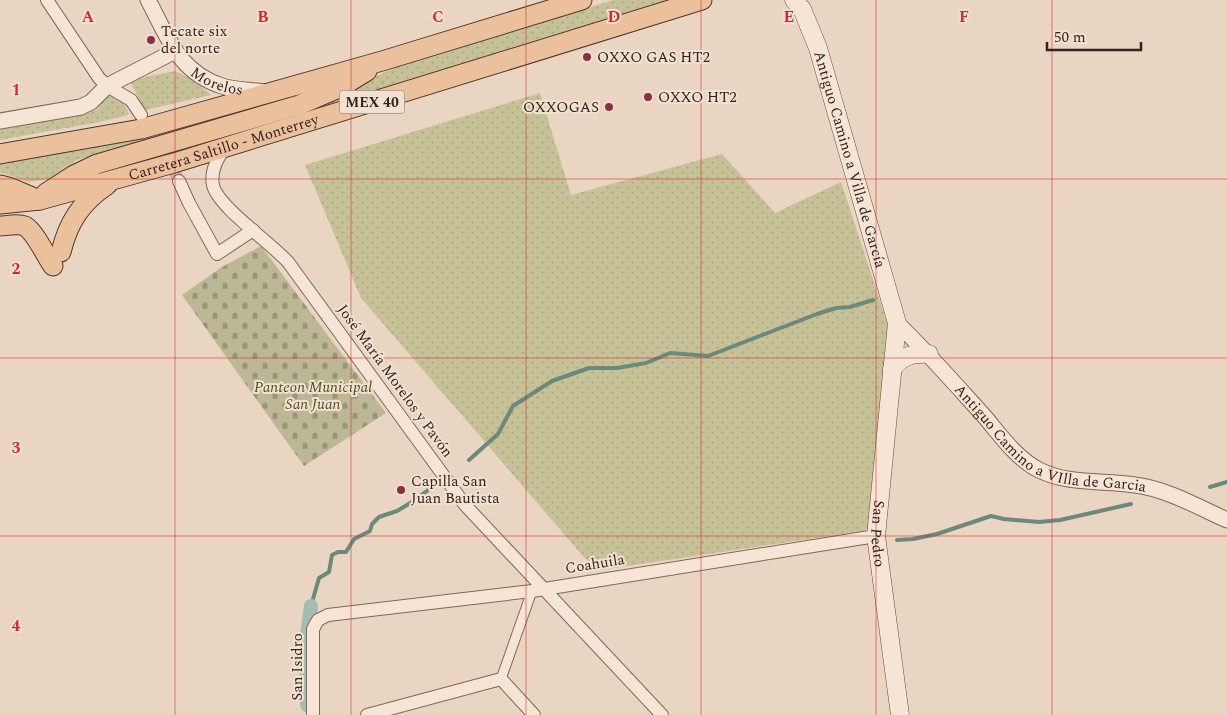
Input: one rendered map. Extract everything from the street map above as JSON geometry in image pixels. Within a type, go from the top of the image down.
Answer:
[{"type":"main road","name":"MEX 40","points":[[0,154],[141,129],[382,61],[582,0]]},
{"type":"main road","name":"Carretera Saltillo - Monterrey","points":[[0,204],[40,200],[115,179],[702,0]]},
{"type":"main road","name":"Antiguo Camino a Villa de García","points":[[794,0],[802,9],[818,48],[897,323]]},
{"type":"main road","points":[[0,185],[40,200],[41,196],[85,169],[299,105],[341,87],[382,61]]},
{"type":"main road","points":[[0,226],[25,226],[58,259],[70,224],[78,211],[87,200],[115,179]]},
{"type":"main road","name":"San Pedro","points":[[897,323],[876,536],[900,715]]},
{"type":"main road","points":[[892,369],[902,359],[911,354],[928,354]]},
{"type":"street","points":[[47,0],[99,78],[107,86],[131,100],[141,115]]},
{"type":"street","name":"Morelos","points":[[148,0],[175,51],[188,67],[205,79],[224,86],[267,93]]},
{"type":"street","points":[[0,121],[81,107],[91,102],[107,86],[175,51]]},
{"type":"street","name":"José María Morelos y Pavón","points":[[227,146],[216,164],[213,186],[226,205],[288,262],[465,505],[538,590],[662,715]]},
{"type":"street","points":[[179,181],[217,254],[253,230]]},
{"type":"street","name":"Antiguo Camino a VIlla de Garcia","points":[[897,323],[928,354],[1008,444],[1037,469],[1058,478],[1138,485],[1180,499],[1227,520]]},
{"type":"street","name":"Coahuila","points":[[318,620],[328,615],[538,590],[876,536]]},
{"type":"street","points":[[501,679],[538,590]]},
{"type":"street","name":"San Isidro","points":[[313,715],[313,629],[318,620]]},
{"type":"street","points":[[367,715],[501,679]]},
{"type":"street","points":[[501,679],[534,715]]},
{"type":"shaded area","points":[[613,0],[671,0],[114,172],[118,165],[320,102],[396,67]]},
{"type":"shaded area","points":[[175,71],[192,79],[211,95],[145,110],[131,83],[140,78]]},
{"type":"shaded area","points":[[540,93],[571,195],[722,154],[775,213],[841,182],[890,332],[870,527],[863,531],[600,570],[595,568],[361,298],[305,165]]},
{"type":"shaded area","points":[[105,94],[121,100],[129,115],[0,140],[0,126],[97,110]]},
{"type":"shaded area","points":[[253,110],[77,160],[56,178],[28,182],[0,172],[0,162],[140,135]]},
{"type":"green space","name":"Panteon Municipal San Juan","points":[[261,246],[386,413],[304,466],[182,295],[222,267]]},
{"type":"waterway","points":[[469,460],[498,434],[513,406],[552,381],[589,368],[617,368],[646,363],[670,353],[708,356],[817,314],[873,300]]},
{"type":"waterway","points":[[311,606],[319,578],[329,572],[332,555],[338,552],[346,552],[354,539],[370,531],[372,524],[379,517],[397,511],[439,482]]},
{"type":"waterway","points":[[1210,487],[1227,482]]},
{"type":"waterway","points":[[897,540],[937,534],[991,516],[1039,522],[1060,520],[1131,504]]},
{"type":"waterway","points":[[307,705],[306,643],[311,606]]},
{"type":"tunnel","points":[[145,121],[179,181]]},
{"type":"place","name":"Tecate six del norte","points":[[151,40]]},
{"type":"place","name":"OXXO GAS HT2","points":[[587,57]]},
{"type":"place","name":"OXXO HT2","points":[[648,97]]},
{"type":"place","name":"OXXOGAS","points":[[609,107]]},
{"type":"place","name":"Capilla San Juan Bautista","points":[[401,490]]}]
